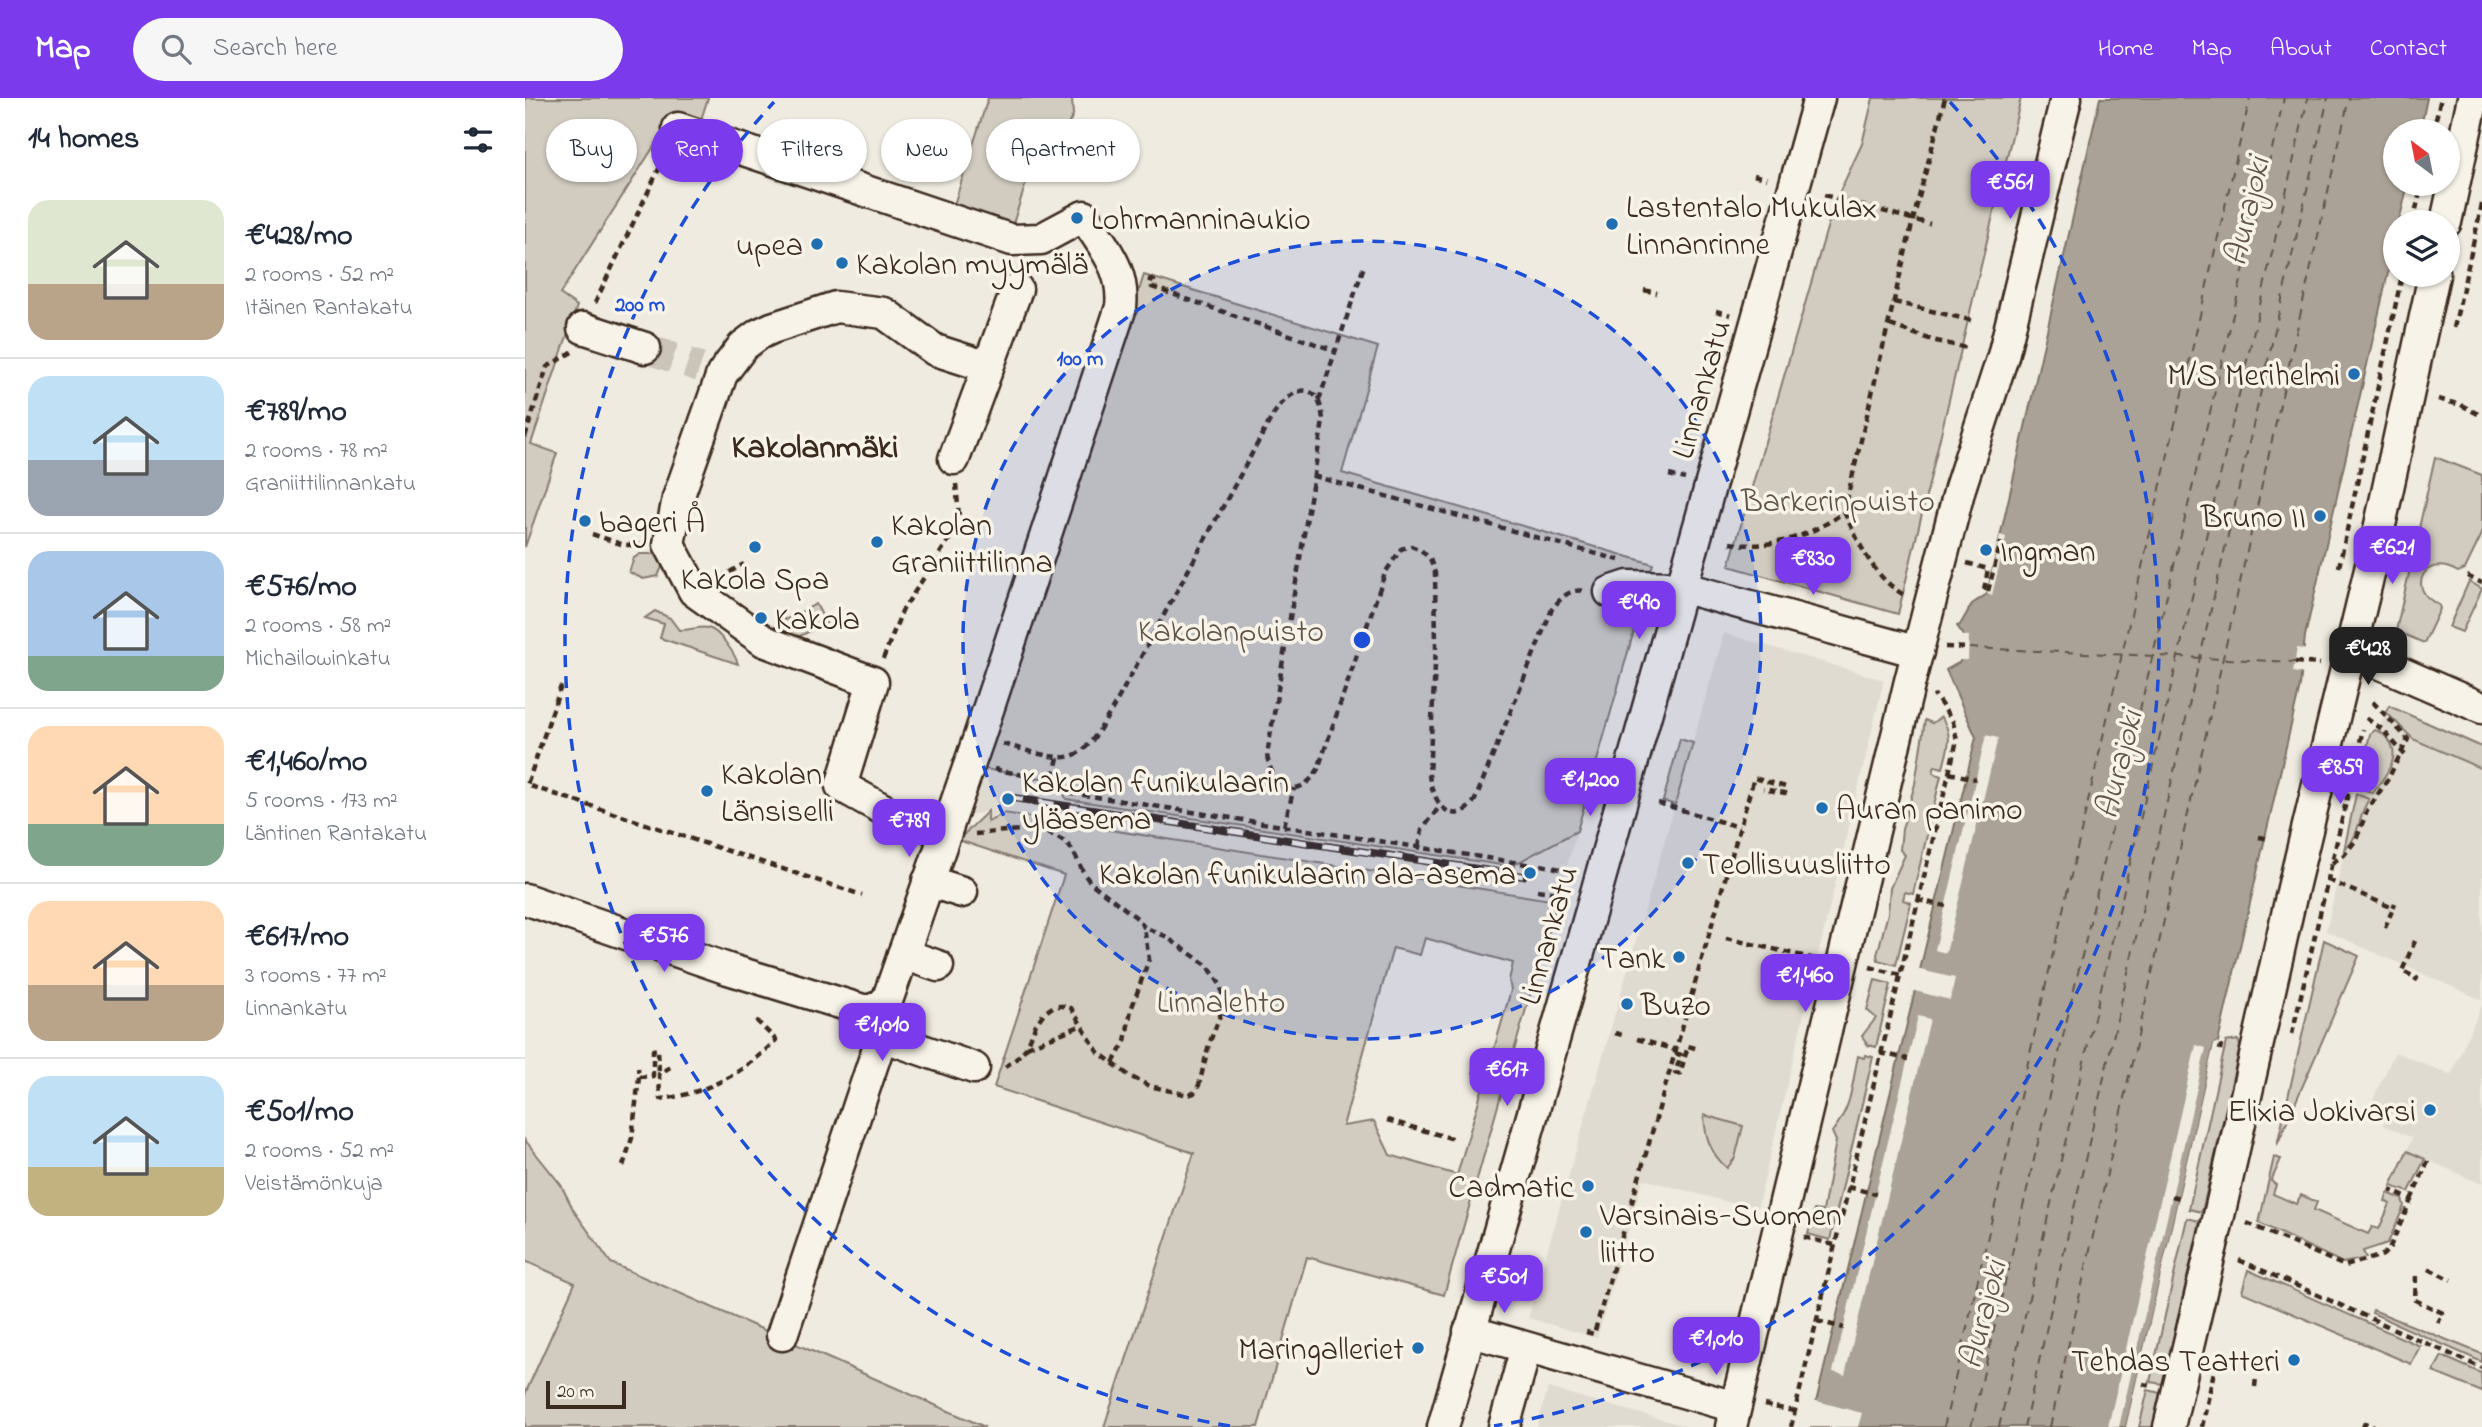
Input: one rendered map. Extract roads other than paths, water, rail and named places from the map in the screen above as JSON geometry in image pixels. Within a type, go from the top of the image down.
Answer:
[{"type":"street","name":"Linnankatu","points":[[1443,1427],[1819,98]]},
{"type":"street","points":[[1469,1331],[1743,1413],[1918,652],[1961,488],[2003,356],[2066,98]]},
{"type":"street","points":[[2449,210],[2475,106]]},
{"type":"street","points":[[743,150],[1012,240],[1041,239],[1084,216],[1119,274],[1123,290],[1121,307],[979,737],[959,834],[928,881],[888,998],[882,1005],[782,1335]]},
{"type":"street","points":[[2169,1427],[2293,888],[2374,553],[2431,287]]},
{"type":"street","points":[[954,459],[1017,289]]},
{"type":"street","points":[[959,834],[890,813],[841,786],[873,682],[764,642],[694,591],[669,544],[711,370],[759,334],[836,307],[884,313],[936,349],[988,368]]},
{"type":"street","points":[[583,328],[645,348]]},
{"type":"street","points":[[1610,592],[1628,586],[1681,587],[1918,652]]},
{"type":"street","points":[[2351,651],[2482,708]]},
{"type":"street","points":[[928,881],[962,892]]},
{"type":"street","points":[[525,900],[728,969],[863,1010],[877,1023],[985,1069]]},
{"type":"street","points":[[903,954],[938,966]]},
{"type":"street","points":[[1504,1427],[1526,1348]]},
{"type":"water","name":"Aurajoki","points":[[2100,98],[2427,98],[2423,119],[2383,119],[2383,196],[2405,196],[2402,210],[2383,210],[2385,287],[2305,636],[2300,686],[2126,1427],[1810,1427],[1976,737],[1946,670],[1960,662],[1963,634],[1957,626],[1972,604],[1987,594]]},
{"type":"tunnel","points":[[645,348],[700,367]]},
{"type":"railway","points":[[1007,797],[1523,876]]},
{"type":"place","name":"Lohrmanninaukio","points":[[1077,218]]},
{"type":"place","name":"Lastentalo Mukulax Linnanrinne","points":[[1612,224]]},
{"type":"place","name":"upea","points":[[817,244]]},
{"type":"place","name":"Kakolan myymälä","points":[[842,263]]},
{"type":"place","name":"M/S Merihelmi","points":[[2354,374]]},
{"type":"place","name":"Bruno II","points":[[2320,516]]},
{"type":"place","name":"bageri Å","points":[[585,521]]},
{"type":"place","name":"Kakolan Graniittilinna","points":[[877,542]]},
{"type":"place","name":"Kakola Spa","points":[[755,547]]},
{"type":"place","name":"Ingman","points":[[1986,550]]},
{"type":"place","name":"Kakola","points":[[761,618]]},
{"type":"place","name":"Kakolan Länsiselli","points":[[707,791]]},
{"type":"place","name":"Kakolan funikulaarin yläasema","points":[[1008,799]]},
{"type":"place","name":"Auran panimo","points":[[1822,808]]},
{"type":"place","name":"Teollisuusliitto","points":[[1688,863]]},
{"type":"place","name":"Kakolan funikulaarin ala-asema","points":[[1530,873]]},
{"type":"place","name":"Tank","points":[[1679,957]]},
{"type":"place","name":"Buzo","points":[[1627,1004]]},
{"type":"place","name":"Elixia Jokivarsi","points":[[2430,1110]]},
{"type":"place","name":"Cadmatic","points":[[1588,1186]]},
{"type":"place","name":"Varsinais-Suomen liitto","points":[[1586,1232]]},
{"type":"place","name":"Maringalleriet","points":[[1418,1348]]},
{"type":"place","name":"Tehdas Teatteri","points":[[2294,1360]]},
{"type":"district","name":"Kakolanmäki","points":[[815,445]]},
{"type":"park label","name":"Barkerinpuisto","points":[[1838,500]]},
{"type":"park label","name":"Kakolanpuisto","points":[[1231,630]]},
{"type":"park label","name":"Linnalehto","points":[[1221,1001]]}]
